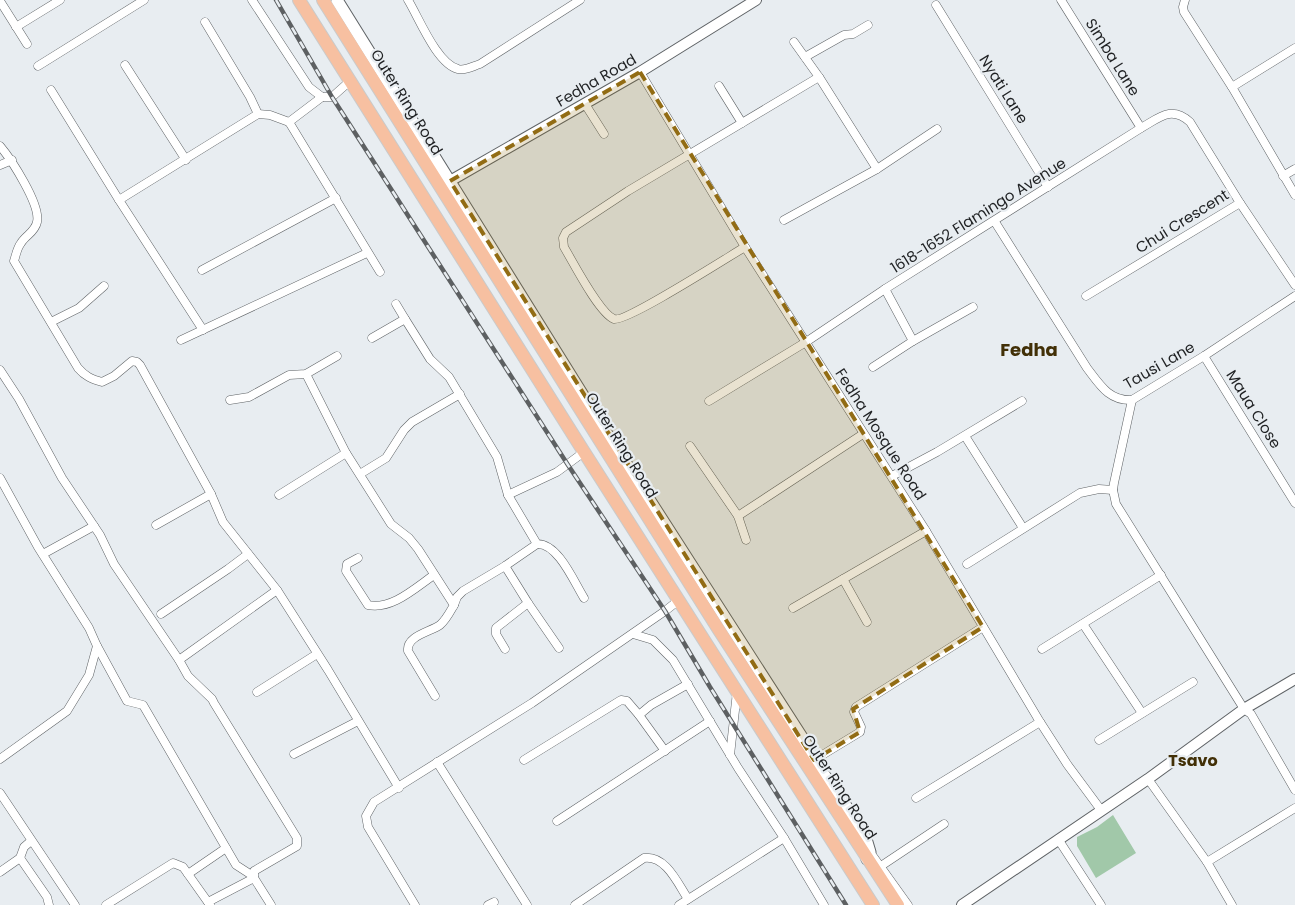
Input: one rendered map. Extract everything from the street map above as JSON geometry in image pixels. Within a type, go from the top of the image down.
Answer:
[{"type":"main road","points":[[299,0],[873,905]]},
{"type":"main road","name":"Outer Ring Road","points":[[323,0],[563,371],[719,630],[869,855],[898,905]]},
{"type":"main road","points":[[337,0],[450,181],[563,371],[805,742],[814,760],[848,809],[867,842],[869,855]]},
{"type":"street","points":[[16,26],[60,0]]},
{"type":"street","points":[[38,66],[144,0]]},
{"type":"street","points":[[252,0],[304,81],[322,97]]},
{"type":"street","points":[[408,0],[440,56],[450,65],[464,70],[480,64],[580,0]]},
{"type":"street","name":"Fedha Road","points":[[450,181],[640,72],[756,0]]},
{"type":"street","name":"Simba Lane","points":[[1061,0],[1141,128]]},
{"type":"street","points":[[0,1],[27,44]]},
{"type":"street","points":[[1183,1],[1184,12],[1232,87],[1295,195]]},
{"type":"street","name":"Nyati Lane","points":[[936,5],[1048,187]]},
{"type":"street","points":[[205,22],[250,97],[258,114]]},
{"type":"street","points":[[805,58],[844,35],[853,34],[868,24]]},
{"type":"street","points":[[794,42],[820,77],[877,169]]},
{"type":"street","points":[[1232,87],[1295,48]]},
{"type":"street","points":[[125,65],[186,160]]},
{"type":"street","name":"Fedha Mosque Road","points":[[640,72],[744,247],[863,434],[892,476],[1040,722],[1067,764],[1101,810]]},
{"type":"street","points":[[744,247],[640,309],[618,320],[602,310],[564,246],[563,238],[566,232],[628,191],[820,77]]},
{"type":"street","points":[[289,122],[322,97],[332,97],[350,81]]},
{"type":"street","points":[[718,86],[742,123]]},
{"type":"street","points":[[51,90],[118,200],[203,330]]},
{"type":"street","points":[[585,104],[604,134]]},
{"type":"street","name":"Chui Crescent","points":[[1086,296],[1240,203],[1190,122],[1183,116],[1174,113],[1166,114]]},
{"type":"street","points":[[118,200],[186,160],[258,114],[270,115],[289,122],[380,272]]},
{"type":"street","name":"1618-1652 Flamingo Avenue","points":[[709,401],[806,342],[885,289],[1166,114]]},
{"type":"street","points":[[784,220],[877,169],[937,129]]},
{"type":"street","points":[[0,146],[12,160],[38,210],[34,230],[20,244],[14,261],[78,368],[90,379],[102,382],[114,376],[132,361],[140,365],[211,494],[224,522],[277,590],[399,788]]},
{"type":"street","points":[[0,165],[12,160]]},
{"type":"street","points":[[1284,176],[1295,168]]},
{"type":"street","points":[[202,270],[336,198]]},
{"type":"street","points":[[1240,203],[1295,285]]},
{"type":"street","name":"Tausi Lane","points":[[995,222],[1101,386],[1112,396],[1121,400],[1132,400],[1204,356],[1295,296]]},
{"type":"street","points":[[181,340],[367,252]]},
{"type":"street","points":[[51,322],[79,308],[104,286]]},
{"type":"street","points":[[885,289],[913,341]]},
{"type":"street","points":[[396,304],[430,358],[443,370],[460,394],[497,456],[508,495],[537,544]]},
{"type":"street","points":[[873,367],[973,306]]},
{"type":"street","points":[[372,338],[405,319]]},
{"type":"street","points":[[230,400],[249,397],[289,375],[306,374],[337,356]]},
{"type":"street","name":"Maua Close","points":[[1204,356],[1295,503]]},
{"type":"street","points":[[0,370],[19,399],[62,478],[94,526],[114,564],[188,676],[212,699],[298,840],[297,846],[254,871],[254,877]]},
{"type":"street","points":[[306,374],[346,453],[391,524],[409,538],[418,549],[454,605]]},
{"type":"street","points":[[360,474],[386,458],[404,430],[412,422],[460,394]]},
{"type":"street","points":[[1132,400],[1113,490],[1116,504],[1244,709],[1255,720],[1295,790]]},
{"type":"street","points":[[892,476],[965,436],[1022,401]]},
{"type":"street","points":[[738,516],[863,434]]},
{"type":"street","points":[[965,436],[1024,528]]},
{"type":"street","points":[[690,446],[738,516],[746,540]]},
{"type":"street","points":[[508,495],[557,472],[584,452]]},
{"type":"street","points":[[279,495],[346,453]]},
{"type":"street","points":[[0,478],[43,554],[89,628],[127,701],[143,705],[236,865],[254,877],[271,905]]},
{"type":"street","points":[[967,564],[1080,493],[1099,489],[1113,490]]},
{"type":"street","points":[[156,525],[211,494]]},
{"type":"street","points":[[43,554],[94,526]]},
{"type":"street","points":[[793,608],[926,531]]},
{"type":"street","points":[[435,696],[408,651],[408,647],[411,640],[440,624],[448,616],[458,594],[537,544],[548,545],[553,549],[584,598]]},
{"type":"street","points":[[161,614],[213,580],[248,554]]},
{"type":"street","points":[[358,558],[347,564],[346,571],[368,605],[375,606],[393,602],[434,575]]},
{"type":"street","points":[[505,566],[559,648]]},
{"type":"street","points":[[1042,650],[1161,575]]},
{"type":"street","points":[[843,579],[867,622]]},
{"type":"street","points":[[179,660],[277,590]]},
{"type":"street","points":[[414,905],[373,838],[366,816],[374,802],[532,703],[679,600]]},
{"type":"street","points":[[505,649],[496,634],[496,628],[528,603]]},
{"type":"street","points":[[1083,624],[1142,713]]},
{"type":"street","points":[[814,760],[860,732],[861,727],[854,712],[856,707],[983,627]]},
{"type":"street","points":[[633,634],[653,640],[674,660],[730,755],[784,838],[824,905]]},
{"type":"street","points":[[0,759],[67,711],[89,675],[97,646]]},
{"type":"street","points":[[257,692],[317,654]]},
{"type":"street","points":[[962,905],[975,901],[1244,709],[1295,679]]},
{"type":"street","points":[[1099,740],[1192,682]]},
{"type":"street","points":[[639,715],[651,705],[688,684]]},
{"type":"street","points":[[730,755],[737,692]]},
{"type":"street","points":[[524,760],[621,700],[628,701],[665,751]]},
{"type":"street","points":[[294,754],[358,721]]},
{"type":"street","points":[[556,821],[710,721]]},
{"type":"street","points":[[916,798],[1040,722]]},
{"type":"street","points":[[437,762],[527,905]]},
{"type":"street","points":[[1148,779],[1207,862],[1232,905]]},
{"type":"street","points":[[0,793],[75,905]]},
{"type":"street","points":[[1207,862],[1295,808]]},
{"type":"street","points":[[881,866],[944,824]]},
{"type":"street","points":[[679,905],[784,838]]},
{"type":"street","points":[[1058,840],[1101,905]]},
{"type":"street","points":[[0,872],[20,858],[24,847],[31,841]]},
{"type":"street","points":[[188,874],[226,848]]},
{"type":"street","points":[[869,855],[881,866],[908,905]]},
{"type":"street","points":[[575,905],[644,858],[649,857],[656,859],[667,868],[688,899]]},
{"type":"street","points":[[20,858],[47,897],[49,905]]},
{"type":"street","points":[[106,905],[173,863],[183,867],[209,904],[254,877]]},
{"type":"highlighted area","points":[[640,72],[983,627],[853,709],[860,732],[814,760],[450,181]]},
{"type":"green space","points":[[1113,815],[1136,853],[1096,878],[1077,846],[1077,837],[1097,827]]},
{"type":"railway","points":[[276,0],[332,97],[568,465],[665,611],[710,687],[846,905]]},
{"type":"district","name":"Fedha","points":[[1029,349]]},
{"type":"district","name":"Tsavo","points":[[1193,760]]}]
